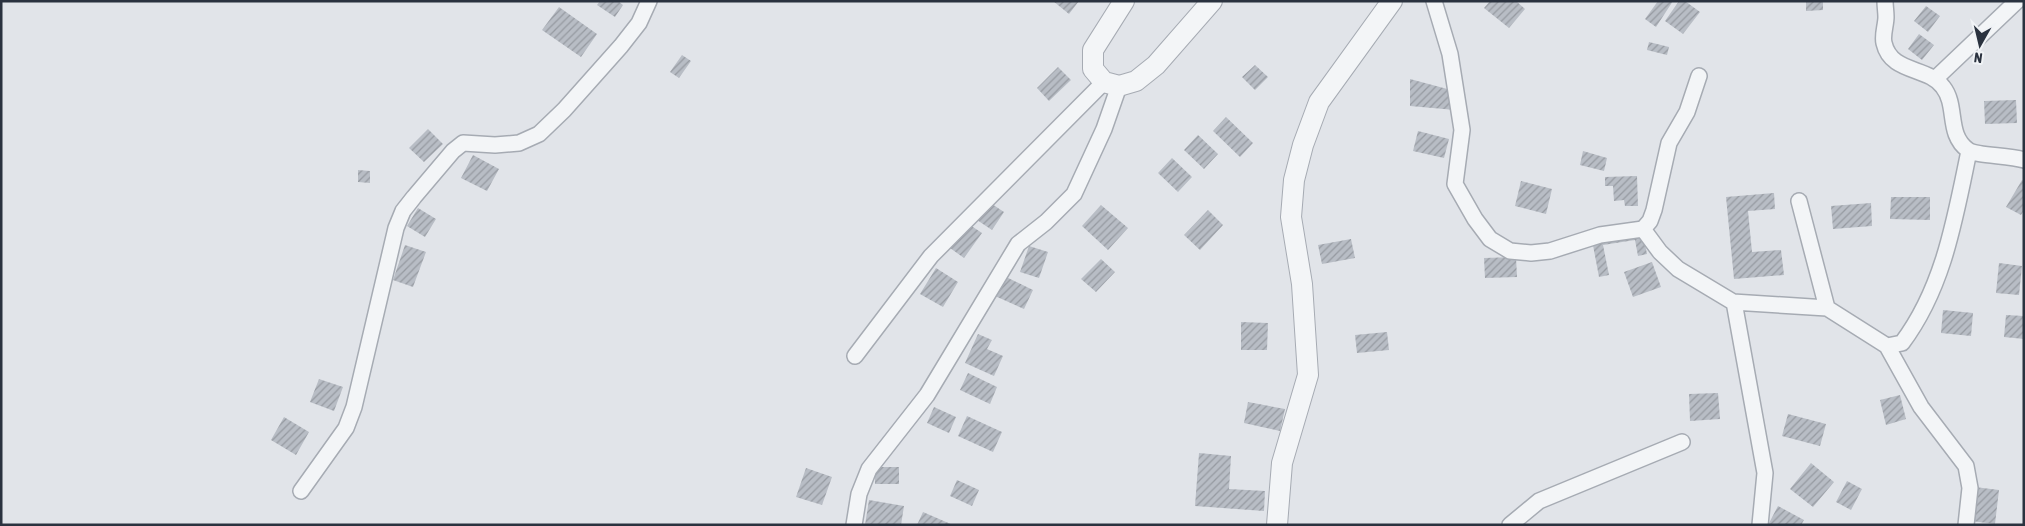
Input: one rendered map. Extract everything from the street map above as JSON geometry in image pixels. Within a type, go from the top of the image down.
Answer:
[{"type":"street","points":[[301,491],[346,428],[354,407],[396,228],[403,211],[453,151],[463,143],[495,146],[519,143],[539,134],[564,110],[621,46],[639,23],[649,1]]},
{"type":"street","points":[[1112,84],[1093,69],[1092,50],[1124,1]]},
{"type":"street","points":[[855,356],[930,256],[1112,84],[1136,81],[1156,65],[1212,1]]},
{"type":"street","points":[[1277,525],[1282,463],[1308,375],[1302,284],[1291,217],[1294,180],[1303,145],[1319,102],[1392,1]]},
{"type":"street","points":[[1434,1],[1450,54],[1462,130],[1455,184],[1475,219],[1490,239],[1510,251],[1531,253],[1550,251],[1600,235],[1643,229],[1650,221],[1654,210],[1670,143],[1687,112],[1699,76]]},
{"type":"street","points":[[1885,1],[1884,43],[1892,58],[1902,67],[1935,79],[1944,88],[1951,104],[1953,127],[1958,140],[1969,151],[2016,157],[2024,160]]},
{"type":"street","points":[[1935,79],[2016,1]]},
{"type":"street","points":[[854,525],[860,494],[869,469],[927,395],[1018,244],[1046,222],[1074,194],[1104,129],[1112,84]]},
{"type":"street","points":[[1887,346],[1902,343],[1912,329],[1941,271],[1954,225],[1969,151]]},
{"type":"street","points":[[1799,201],[1826,308]]},
{"type":"street","points":[[1643,229],[1660,252],[1678,268],[1734,302],[1826,308],[1887,346],[1921,407],[1966,466],[1970,488],[1966,525]]},
{"type":"street","points":[[1734,302],[1764,473],[1760,525]]},
{"type":"street","points":[[1510,525],[1539,501],[1682,442]]},
{"type":"building","points":[[600,1],[618,1],[623,5],[615,17],[597,5]]},
{"type":"building","points":[[1053,1],[1079,1],[1069,14]]},
{"type":"building","points":[[1490,1],[1516,1],[1525,9],[1509,28],[1484,8]]},
{"type":"building","points":[[1658,1],[1673,1],[1656,27],[1645,19]]},
{"type":"building","points":[[1679,1],[1685,1],[1700,12],[1683,34],[1665,21]]},
{"type":"building","points":[[1806,1],[1823,1],[1823,10],[1806,11]]},
{"type":"building","points":[[1926,6],[1940,16],[1928,32],[1914,21]]},
{"type":"building","points":[[559,7],[597,34],[581,57],[542,30]]},
{"type":"building","points":[[1919,34],[1934,45],[1922,60],[1908,49]]},
{"type":"building","points":[[1649,42],[1669,47],[1667,55],[1647,50]]},
{"type":"building","points":[[682,55],[691,61],[679,78],[670,72]]},
{"type":"building","points":[[1255,65],[1268,77],[1255,90],[1242,77]]},
{"type":"building","points":[[1058,67],[1071,80],[1049,101],[1037,88]]},
{"type":"building","points":[[1410,79],[1451,90],[1455,110],[1410,106]]},
{"type":"building","points":[[2016,100],[2017,123],[1985,124],[1984,101]]},
{"type":"building","points":[[1226,117],[1253,143],[1240,157],[1213,131]]},
{"type":"building","points":[[428,129],[443,144],[424,162],[409,148]]},
{"type":"building","points":[[1418,131],[1449,139],[1444,158],[1413,151]]},
{"type":"building","points":[[1198,135],[1218,154],[1204,169],[1184,150]]},
{"type":"building","points":[[1583,151],[1607,158],[1604,171],[1580,165]]},
{"type":"building","points":[[473,155],[499,169],[487,191],[461,178]]},
{"type":"building","points":[[1172,158],[1192,177],[1178,192],[1158,173]]},
{"type":"building","points":[[358,170],[370,171],[370,183],[358,182]]},
{"type":"building","points":[[1637,176],[1638,206],[1625,206],[1624,200],[1614,201],[1613,186],[1605,186],[1605,177]]},
{"type":"building","points":[[2022,180],[2024,181],[2024,210],[2021,215],[2006,207]]},
{"type":"building","points":[[1521,181],[1552,189],[1546,214],[1515,206]]},
{"type":"building","points":[[1774,193],[1775,209],[1748,211],[1752,252],[1781,250],[1784,275],[1734,279],[1726,197]]},
{"type":"building","points":[[1891,197],[1930,197],[1930,220],[1890,219]]},
{"type":"building","points":[[989,202],[1004,212],[992,230],[977,220]]},
{"type":"building","points":[[1871,203],[1872,226],[1833,229],[1831,206]]},
{"type":"building","points":[[1101,205],[1128,228],[1108,250],[1082,226]]},
{"type":"building","points":[[418,208],[436,219],[425,237],[407,226]]},
{"type":"building","points":[[1208,210],[1223,225],[1200,250],[1184,235]]},
{"type":"building","points":[[967,223],[982,233],[964,258],[950,248]]},
{"type":"building","points":[[1642,230],[1647,254],[1638,256],[1635,240],[1603,245],[1609,275],[1599,277],[1592,240]]},
{"type":"building","points":[[1351,239],[1355,258],[1322,264],[1318,245]]},
{"type":"building","points":[[405,245],[426,252],[413,287],[393,280]]},
{"type":"building","points":[[1029,246],[1048,252],[1039,278],[1020,272]]},
{"type":"building","points":[[1516,257],[1517,277],[1485,278],[1484,258]]},
{"type":"building","points":[[1101,259],[1115,272],[1096,292],[1081,279]]},
{"type":"building","points":[[1652,262],[1661,287],[1633,297],[1624,272]]},
{"type":"building","points":[[1999,263],[2022,266],[2019,295],[1996,293]]},
{"type":"building","points":[[936,268],[958,282],[943,307],[920,294]]},
{"type":"building","points":[[1004,276],[1033,290],[1024,309],[995,296]]},
{"type":"building","points":[[1943,310],[1973,313],[1971,336],[1941,333]]},
{"type":"building","points":[[2006,315],[2024,316],[2024,339],[2004,337]]},
{"type":"building","points":[[1241,322],[1268,323],[1267,350],[1241,350]]},
{"type":"building","points":[[1387,332],[1389,350],[1357,353],[1355,335]]},
{"type":"building","points":[[978,334],[992,340],[987,349],[1003,356],[994,376],[965,363]]},
{"type":"building","points":[[968,373],[997,387],[990,404],[960,390]]},
{"type":"building","points":[[319,379],[343,387],[334,411],[310,402]]},
{"type":"building","points":[[1718,393],[1720,419],[1690,421],[1689,394]]},
{"type":"building","points":[[1900,395],[1906,419],[1886,425],[1880,400]]},
{"type":"building","points":[[1248,402],[1285,409],[1280,431],[1244,423]]},
{"type":"building","points":[[934,407],[956,417],[949,433],[927,423]]},
{"type":"building","points":[[1788,414],[1826,424],[1820,446],[1782,436]]},
{"type":"building","points":[[967,416],[1002,432],[993,452],[958,436]]},
{"type":"building","points":[[284,417],[309,432],[296,455],[271,440]]},
{"type":"building","points":[[1199,453],[1231,456],[1229,489],[1265,491],[1264,511],[1195,506]]},
{"type":"building","points":[[1811,463],[1834,482],[1813,507],[1790,489]]},
{"type":"building","points":[[875,467],[899,467],[899,484],[875,484]]},
{"type":"building","points":[[806,468],[832,477],[822,505],[796,497]]},
{"type":"building","points":[[957,480],[979,490],[972,506],[950,496]]},
{"type":"building","points":[[1847,481],[1862,489],[1851,510],[1836,502]]},
{"type":"building","points":[[1975,487],[1999,490],[1995,524],[1971,521]]},
{"type":"building","points":[[869,500],[904,506],[901,525],[865,525]]},
{"type":"building","points":[[1778,506],[1804,520],[1801,525],[1768,525]]},
{"type":"building","points":[[923,512],[953,525],[917,525]]}]
